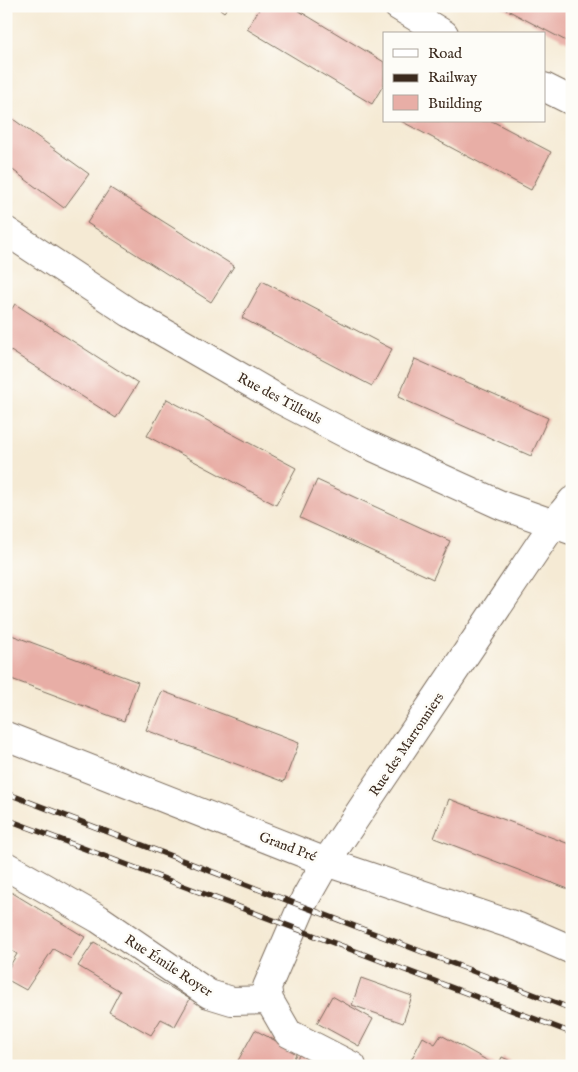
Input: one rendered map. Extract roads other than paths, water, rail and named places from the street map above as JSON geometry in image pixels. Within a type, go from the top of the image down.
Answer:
[{"type":"street","points":[[398,6],[441,32]]},
{"type":"street","points":[[546,88],[572,101]]},
{"type":"street","name":"Rue des Tilleuls","points":[[6,231],[130,313],[277,398],[362,442],[503,506],[563,527]]},
{"type":"street","name":"Rue des Marronniers","points":[[269,1000],[267,987],[305,899],[326,862],[563,527],[572,501]]},
{"type":"street","name":"Grand Pré","points":[[6,736],[326,862],[518,927],[572,950]]},
{"type":"street","name":"Rue Émile Royer","points":[[6,866],[99,919],[209,994],[232,1001],[269,1000]]},
{"type":"street","points":[[269,1000],[288,1033],[352,1066]]},
{"type":"railway","points":[[6,793],[572,1009]]},
{"type":"railway","points":[[6,819],[572,1033]]}]
